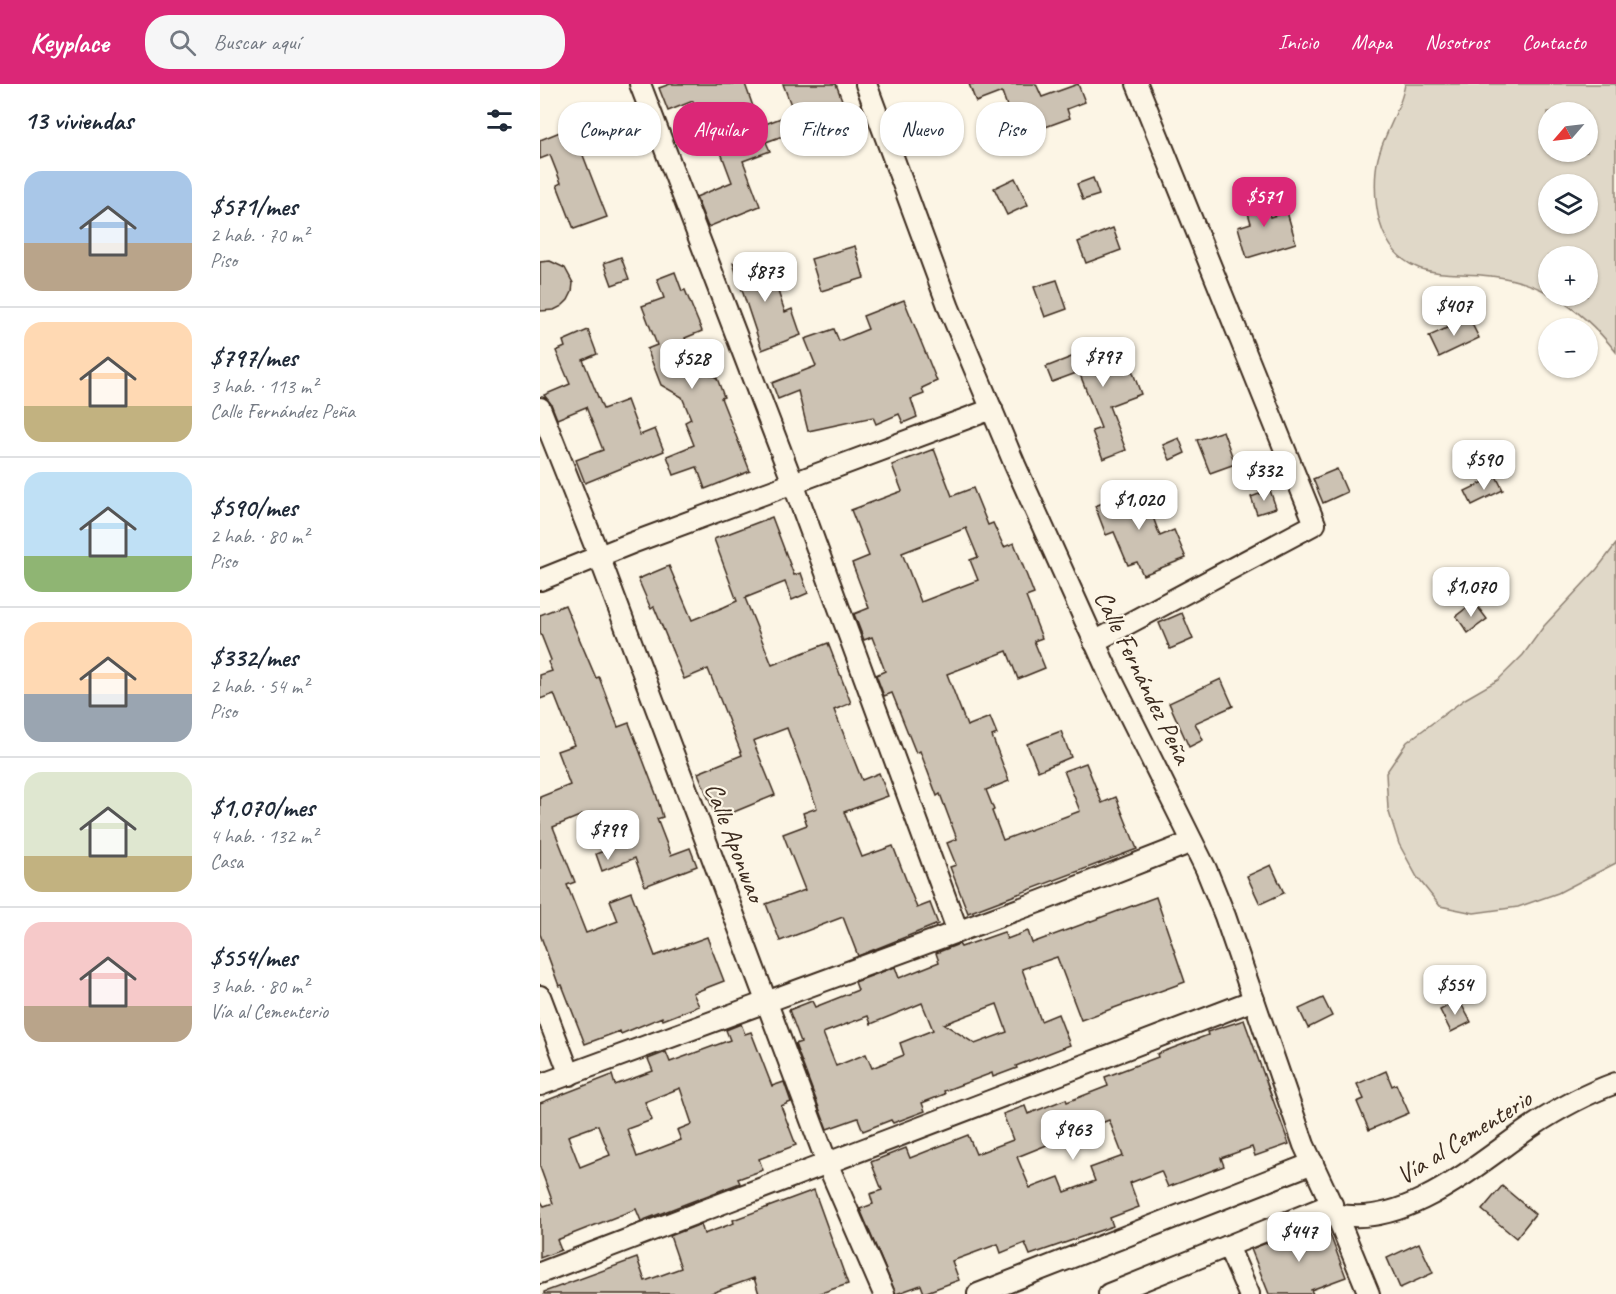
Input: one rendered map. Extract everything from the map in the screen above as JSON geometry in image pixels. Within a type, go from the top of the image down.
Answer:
[{"type":"street","points":[[640,84],[793,483],[958,932]]},
{"type":"street","name":"Calle Fernández Peña","points":[[866,84],[950,308],[992,409],[1094,642],[1192,842],[1225,916],[1297,1125],[1369,1294]]},
{"type":"street","points":[[1094,642],[1315,524],[1137,84]]},
{"type":"street","name":"Calle Aponwao","points":[[540,408],[599,556],[826,1163],[884,1294]]},
{"type":"street","points":[[540,580],[992,409]]},
{"type":"street","points":[[540,1085],[958,932],[1192,842]]},
{"type":"street","points":[[540,996],[570,1075]]},
{"type":"street","points":[[540,1273],[1254,1000]]},
{"type":"street","name":"Vía al Cementerio","points":[[1334,1209],[1352,1217],[1400,1209],[1457,1179],[1564,1106],[1616,1083]]},
{"type":"street","points":[[978,1294],[1313,1163]]},
{"type":"street","points":[[1109,1294],[1228,1246],[1334,1209]]},
{"type":"street","points":[[1228,1246],[1249,1294]]},
{"type":"shaded area","points":[[1405,84],[1616,84],[1616,352],[1598,332],[1598,318],[1584,318],[1569,306],[1598,306],[1598,246],[1538,246],[1538,288],[1506,278],[1432,272],[1407,262],[1396,252],[1386,238],[1380,222],[1376,205],[1375,178],[1381,148],[1399,106]]},
{"type":"shaded area","points":[[1616,544],[1616,863],[1558,893],[1518,907],[1474,913],[1440,906],[1417,877],[1399,844],[1388,809],[1386,773],[1407,742],[1465,699],[1498,680],[1523,655],[1544,626],[1597,569]]},
{"type":"building","points":[[670,84],[745,84],[751,102],[673,102],[673,109],[668,111],[659,88]]},
{"type":"building","points":[[783,84],[836,84],[843,102],[790,102]]},
{"type":"building","points":[[969,84],[1036,84],[1042,97],[1078,84],[1085,102],[1067,109],[1070,118],[1046,127],[1046,102],[1006,102],[1002,92],[976,102]]},
{"type":"building","points":[[780,118],[780,137],[768,141],[768,123]]},
{"type":"building","points":[[558,133],[558,156],[583,156],[607,217],[574,229],[557,185],[561,183],[550,155],[540,159],[540,140]]},
{"type":"building","points":[[722,156],[756,156],[743,161],[760,206],[708,227],[696,197],[732,182]]},
{"type":"building","points":[[1015,178],[1028,205],[1007,215],[994,188]]},
{"type":"building","points":[[1093,178],[1099,195],[1083,200],[1077,184]]},
{"type":"building","points":[[1263,191],[1270,217],[1287,212],[1296,243],[1247,258],[1238,227],[1251,223],[1243,196]]},
{"type":"building","points":[[1113,228],[1121,250],[1086,263],[1078,242]]},
{"type":"building","points":[[855,246],[864,278],[821,291],[811,259]]},
{"type":"building","points":[[765,253],[785,312],[792,309],[801,335],[762,350],[733,263]]},
{"type":"building","points":[[621,257],[629,279],[612,285],[604,263]]},
{"type":"building","points":[[550,261],[565,268],[573,283],[572,292],[562,306],[554,310],[540,311],[540,262]]},
{"type":"building","points":[[675,272],[702,331],[685,338],[696,367],[717,378],[724,397],[721,398],[750,471],[705,489],[697,467],[674,475],[667,456],[694,445],[685,422],[691,419],[682,397],[661,385],[647,349],[657,345],[642,306],[664,298],[657,279]]},
{"type":"building","points":[[1057,280],[1067,309],[1045,317],[1034,287]]},
{"type":"building","points":[[904,300],[937,381],[922,388],[924,394],[911,399],[917,417],[903,423],[899,414],[876,424],[873,417],[808,431],[798,391],[778,399],[772,383],[816,366],[805,339],[834,329],[839,341],[868,329],[863,316]]},
{"type":"building","points":[[1469,318],[1479,338],[1439,357],[1429,336]]},
{"type":"building","points":[[588,330],[597,354],[583,360],[603,409],[627,400],[640,435],[655,429],[664,451],[585,483],[576,460],[603,450],[586,407],[557,419],[551,404],[544,395],[570,384],[556,351],[565,347],[563,341]]},
{"type":"building","points":[[1120,338],[1141,394],[1109,406],[1126,450],[1103,459],[1092,431],[1101,428],[1079,372],[1052,382],[1046,367]]},
{"type":"building","points":[[1223,431],[1235,464],[1210,473],[1197,440]]},
{"type":"building","points":[[1179,438],[1185,453],[1170,460],[1163,445]]},
{"type":"building","points":[[934,449],[952,496],[973,488],[988,525],[993,523],[1004,547],[1014,543],[1034,594],[1026,597],[1042,638],[1034,641],[1045,668],[1018,679],[1007,651],[947,674],[967,726],[990,717],[997,734],[992,736],[1009,781],[986,790],[1003,840],[1080,811],[1064,771],[1086,763],[1102,803],[1116,797],[1137,849],[968,913],[950,867],[956,865],[947,843],[957,839],[940,794],[937,796],[920,751],[916,753],[892,693],[884,696],[876,675],[885,671],[872,637],[864,640],[854,614],[869,608],[852,563],[869,556],[851,510],[902,491],[892,465]],"holes":[[[966,528],[978,557],[970,560],[978,580],[921,602],[902,553]]]},
{"type":"building","points":[[1337,469],[1347,492],[1323,503],[1313,479]]},
{"type":"building","points":[[1496,476],[1503,490],[1472,505],[1465,491]]},
{"type":"building","points":[[1140,482],[1160,536],[1174,530],[1186,558],[1143,575],[1137,562],[1128,565],[1114,532],[1106,535],[1095,506],[1119,497],[1117,491]]},
{"type":"building","points":[[1270,490],[1276,508],[1257,514],[1251,497]]},
{"type":"building","points":[[772,517],[794,575],[801,573],[808,593],[792,600],[785,582],[745,598],[772,665],[828,643],[851,703],[834,710],[862,780],[879,773],[888,796],[844,812],[862,857],[893,846],[917,908],[930,903],[938,924],[858,956],[843,917],[780,941],[766,904],[805,890],[783,834],[807,825],[803,813],[817,808],[787,728],[753,741],[775,795],[717,819],[698,773],[742,755],[708,669],[684,679],[654,607],[651,609],[638,579],[669,566],[692,620],[737,601],[714,539]]},
{"type":"building","points":[[1474,602],[1487,619],[1468,633],[1456,616]]},
{"type":"building","points":[[565,605],[596,678],[599,677],[618,727],[629,723],[656,794],[663,817],[657,819],[671,855],[690,848],[697,866],[645,886],[635,858],[602,871],[596,854],[614,847],[601,816],[584,822],[582,815],[553,827],[575,882],[567,885],[586,933],[618,921],[610,900],[631,892],[655,956],[707,937],[724,981],[693,993],[699,1006],[663,1020],[662,1017],[621,1034],[620,1031],[585,1044],[562,985],[559,986],[540,934],[540,797],[570,785],[557,751],[574,745],[554,694],[540,699],[540,675],[552,671],[548,662],[551,660],[540,632],[540,615]]},
{"type":"building","points":[[1182,613],[1193,639],[1170,649],[1159,623]]},
{"type":"building","points":[[1221,679],[1233,706],[1195,723],[1203,740],[1189,747],[1169,703]]},
{"type":"building","points":[[1061,731],[1071,757],[1038,771],[1027,744]]},
{"type":"building","points":[[1271,865],[1284,893],[1260,904],[1247,876]]},
{"type":"building","points":[[1156,897],[1185,982],[1081,1020],[1057,957],[1022,969],[1041,1021],[1058,1014],[1070,1045],[993,1077],[992,1073],[944,1091],[945,1094],[922,1103],[925,1111],[893,1123],[891,1120],[863,1131],[858,1118],[827,1129],[795,1044],[801,1042],[789,1010],[812,1001],[815,1007],[858,990],[855,982],[895,967],[899,978],[939,962],[936,953],[959,944],[961,947],[1004,932],[1007,939],[1028,931],[1032,943]],"holes":[[[922,1003],[933,1030],[900,1043],[904,1055],[872,1068],[866,1054],[836,1066],[823,1033],[868,1016],[871,1024]],[[997,1004],[1007,1032],[975,1044],[944,1024]]]},
{"type":"building","points":[[1323,998],[1332,1016],[1308,1028],[1299,1009]]},
{"type":"building","points":[[1459,1000],[1471,1022],[1451,1032],[1440,1010]]},
{"type":"building","points":[[1244,1020],[1289,1144],[1255,1156],[1252,1147],[1221,1158],[1224,1166],[1168,1187],[1161,1171],[1130,1183],[1139,1207],[1110,1218],[1113,1226],[1030,1255],[1025,1243],[1001,1253],[998,1244],[952,1261],[959,1280],[924,1293],[921,1285],[896,1294],[860,1209],[873,1204],[870,1194],[882,1190],[871,1162],[906,1148],[910,1158],[968,1135],[976,1154],[1013,1140],[1003,1114],[1025,1106],[1028,1114],[1108,1086],[1105,1077],[1208,1035],[1207,1032]],"holes":[[[1109,1120],[1123,1156],[1090,1168],[1095,1181],[1065,1192],[1059,1177],[1030,1188],[1017,1157]]]},
{"type":"building","points":[[741,1024],[745,1034],[751,1032],[772,1086],[784,1082],[791,1102],[781,1106],[796,1145],[759,1159],[763,1170],[738,1179],[740,1183],[641,1221],[636,1209],[557,1240],[561,1250],[540,1258],[540,1200],[544,1206],[553,1203],[540,1167],[540,1103],[612,1075],[615,1085],[653,1071],[648,1059],[666,1052],[670,1062],[730,1040],[726,1030]],"holes":[[[680,1088],[692,1124],[677,1130],[681,1140],[637,1157],[627,1129],[652,1120],[645,1102]],[[598,1125],[610,1155],[580,1167],[568,1136]]]},
{"type":"building","points":[[1386,1071],[1392,1086],[1396,1084],[1409,1113],[1369,1130],[1357,1102],[1364,1099],[1357,1084]]},
{"type":"building","points":[[1502,1186],[1535,1214],[1516,1238],[1482,1210]]},
{"type":"building","points":[[814,1190],[848,1284],[818,1294],[759,1294],[754,1278],[709,1294],[544,1294],[544,1292],[637,1258],[645,1281],[681,1268],[670,1236],[701,1224],[704,1234],[734,1223],[733,1220]]},
{"type":"building","points":[[1326,1224],[1346,1277],[1311,1290],[1313,1294],[1269,1294],[1251,1249]]},
{"type":"building","points":[[1419,1243],[1433,1273],[1400,1288],[1387,1258]]}]
